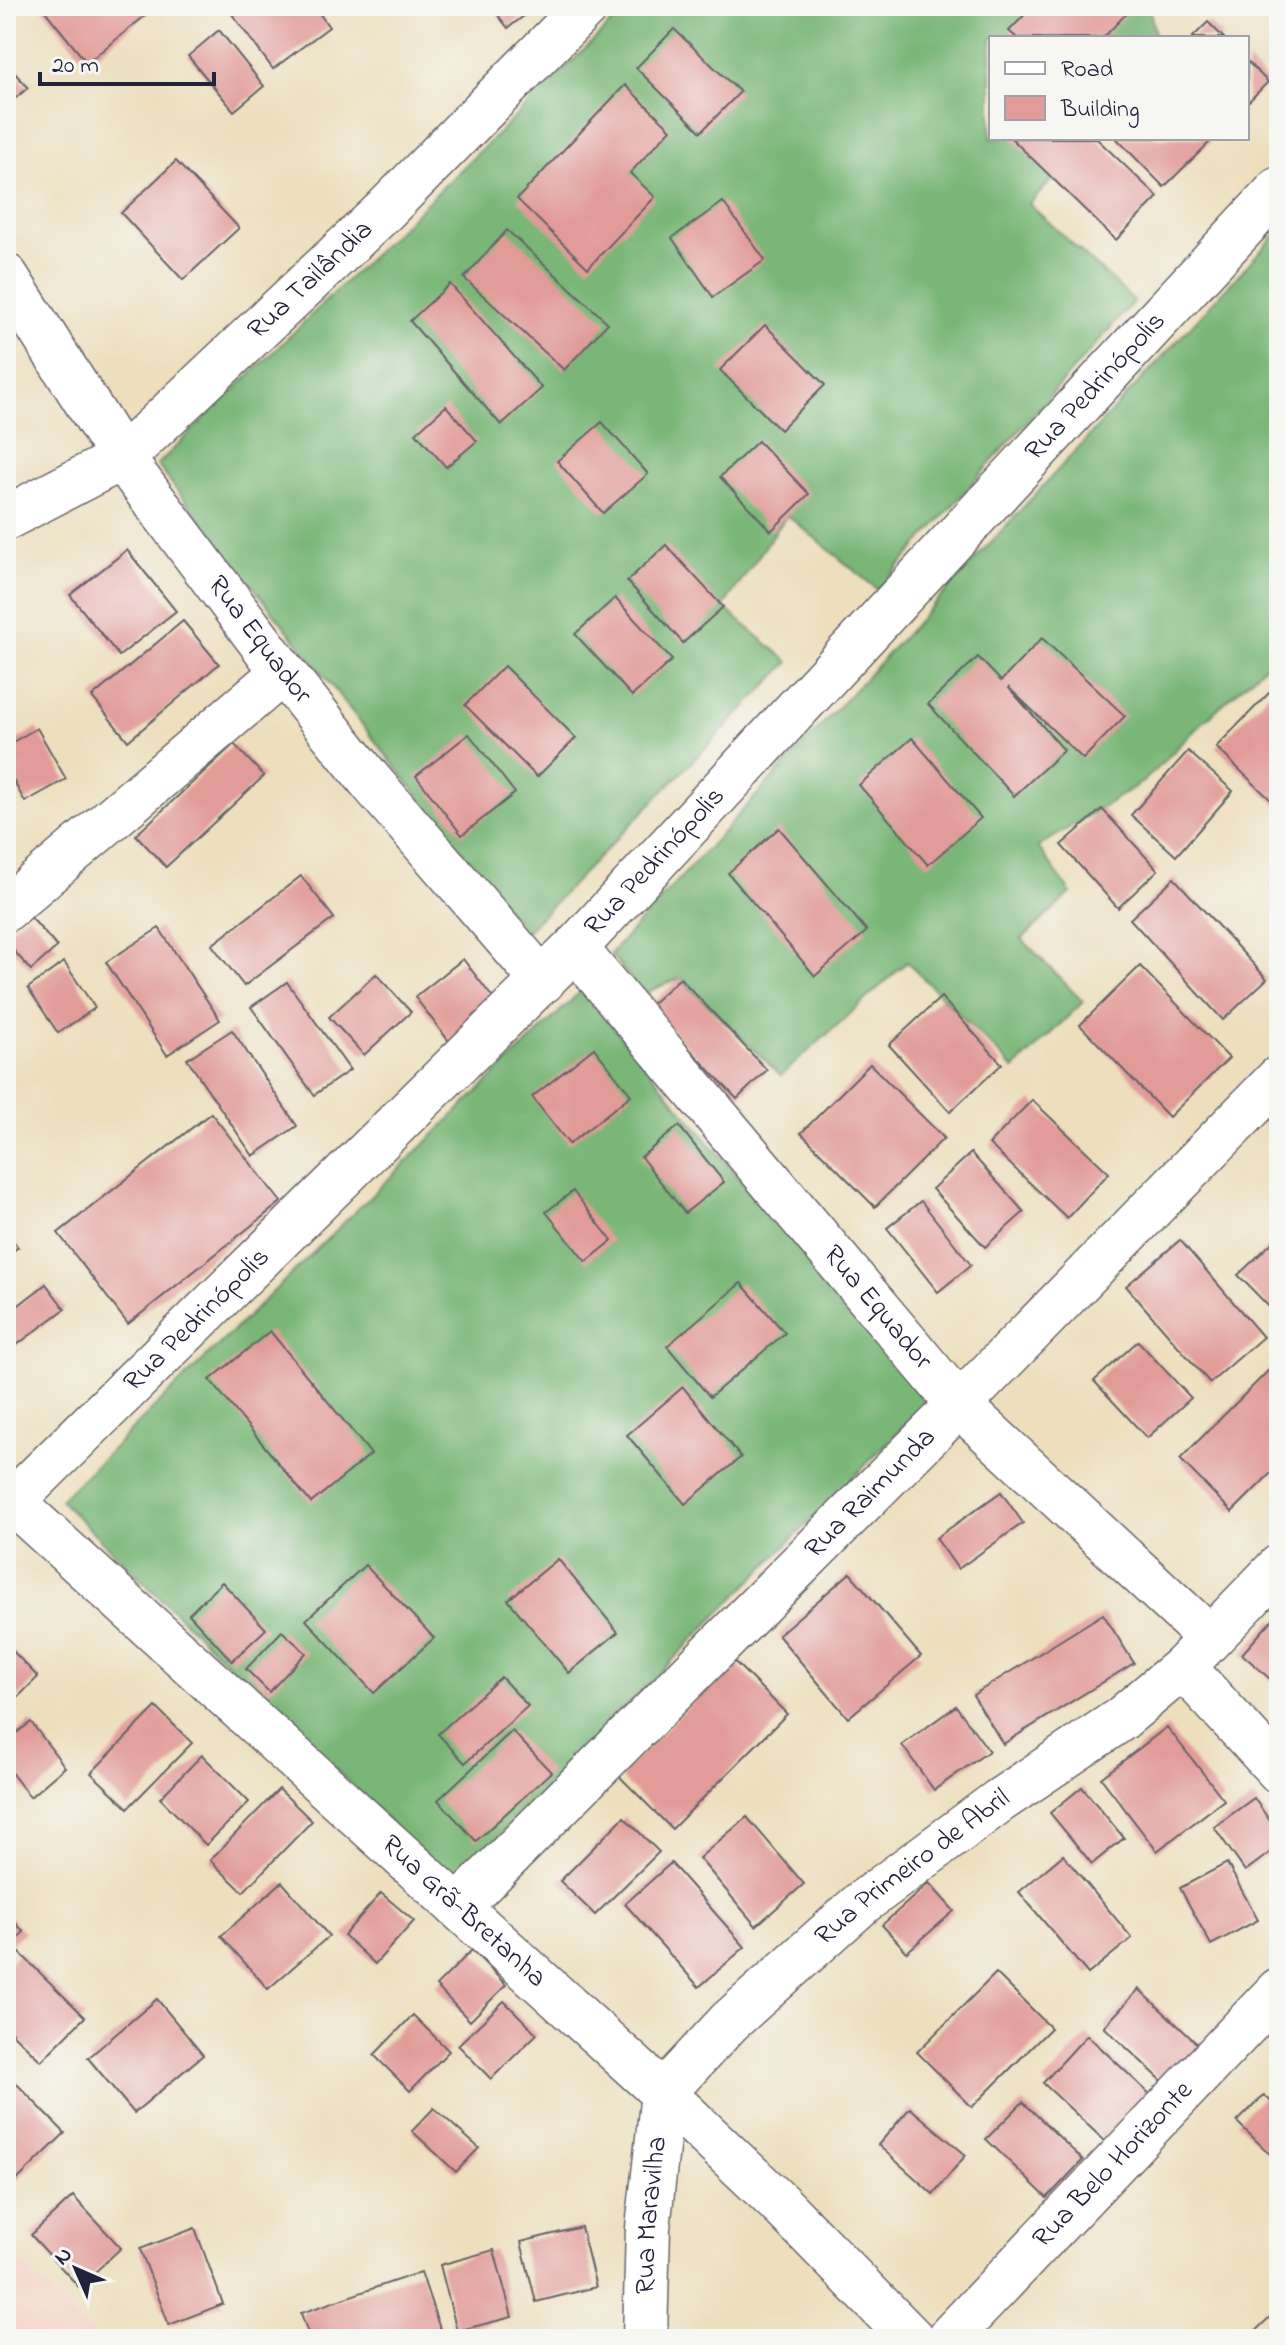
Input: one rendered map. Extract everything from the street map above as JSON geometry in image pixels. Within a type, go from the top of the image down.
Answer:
[{"type":"street","name":"Rua Tailândia","points":[[6,518],[122,458],[383,212],[586,6]]},
{"type":"street","name":"Rua Pedrinópolis","points":[[8,1502],[575,948],[1279,189]]},
{"type":"street","name":"Rua Equador","points":[[6,276],[122,458],[283,672],[372,783],[543,981]]},
{"type":"street","points":[[6,909],[283,672]]},
{"type":"street","name":"Rua Equador","points":[[575,948],[959,1405],[1196,1652],[1279,1771]]},
{"type":"street","name":"Rua Raimunda","points":[[458,1907],[959,1405],[1279,1078]]},
{"type":"street","name":"Rua Grã-Bretanha","points":[[8,1502],[663,2093],[780,2204],[912,2339]]},
{"type":"street","name":"Rua Primeiro de Abril","points":[[663,2093],[729,2022],[863,1902],[999,1801],[1121,1719],[1196,1652],[1279,1567]]},
{"type":"street","name":"Rua Belo Horizonte","points":[[948,2339],[1279,1990]]},
{"type":"street","name":"Rua Maravilha","points":[[645,2339],[648,2228],[663,2093]]},
{"type":"shaded area","points":[[6,2247],[97,2339],[6,2339]]},
{"type":"green space","points":[[629,6],[1149,6],[1156,36],[989,36],[989,140],[1091,140],[1029,204],[1134,301],[878,590],[787,515],[723,607],[789,662],[526,932],[157,465]]},
{"type":"green space","points":[[1279,231],[1279,666],[1272,659],[1144,781],[1038,847],[1071,893],[1022,939],[1083,1002],[1014,1069],[907,962],[781,1076],[680,978],[643,994],[610,954]]},
{"type":"green space","points":[[582,990],[927,1403],[452,1883],[60,1500]]},
{"type":"building","points":[[41,6],[157,6],[87,63]]},
{"type":"building","points":[[226,6],[314,6],[329,27],[273,69]]},
{"type":"building","points":[[491,6],[537,6],[508,28]]},
{"type":"building","points":[[1033,6],[1118,6],[1126,14],[1105,36],[1015,36],[1009,31]]},
{"type":"building","points":[[1208,22],[1222,36],[1194,36]]},
{"type":"building","points":[[674,29],[740,92],[701,132],[636,68]]},
{"type":"building","points":[[219,30],[264,86],[234,111],[188,56]]},
{"type":"building","points":[[6,63],[28,88],[6,106]]},
{"type":"building","points":[[1249,63],[1268,82],[1249,101]]},
{"type":"building","points":[[625,85],[671,129],[630,173],[655,197],[588,268],[517,199]]},
{"type":"building","points":[[1013,140],[1098,140],[1158,197],[1116,240]]},
{"type":"building","points":[[1118,140],[1208,140],[1210,142],[1164,187]]},
{"type":"building","points":[[176,161],[239,228],[183,280],[121,213]]},
{"type":"building","points":[[723,202],[765,260],[713,297],[672,238]]},
{"type":"building","points":[[507,230],[608,323],[564,370],[464,278]]},
{"type":"building","points":[[450,284],[542,388],[501,425],[410,321]]},
{"type":"building","points":[[765,325],[825,385],[780,430],[720,370]]},
{"type":"building","points":[[446,406],[477,441],[446,467],[416,433]]},
{"type":"building","points":[[602,422],[648,474],[603,513],[557,461]]},
{"type":"building","points":[[758,441],[809,494],[771,531],[720,477]]},
{"type":"building","points":[[666,545],[723,607],[683,643],[627,581]]},
{"type":"building","points":[[127,550],[176,611],[119,656],[70,595]]},
{"type":"building","points":[[615,598],[672,660],[632,696],[575,634]]},
{"type":"building","points":[[183,621],[219,664],[128,741],[92,697]]},
{"type":"building","points":[[1042,638],[1125,716],[1083,759],[1008,687],[1064,750],[1014,796],[928,704],[978,657],[1001,681]]},
{"type":"building","points":[[504,666],[576,738],[537,777],[465,705]]},
{"type":"building","points":[[1271,691],[1279,699],[1279,808],[1216,747]]},
{"type":"building","points":[[37,728],[66,779],[25,802],[6,767],[6,746]]},
{"type":"building","points":[[469,734],[515,793],[462,835],[416,776]]},
{"type":"building","points":[[912,738],[981,818],[928,865],[859,785]]},
{"type":"building","points":[[234,744],[264,776],[166,867],[136,835]]},
{"type":"building","points":[[1188,751],[1233,791],[1176,856],[1131,815]]},
{"type":"building","points":[[1102,809],[1158,870],[1118,908],[1061,845]]},
{"type":"building","points":[[779,828],[867,931],[815,976],[728,873]]},
{"type":"building","points":[[301,876],[334,918],[244,986],[212,945]]},
{"type":"building","points":[[1174,878],[1267,979],[1223,1020],[1130,919]]},
{"type":"building","points":[[28,914],[57,947],[31,970],[6,942],[6,934]]},
{"type":"building","points":[[159,928],[220,1020],[167,1055],[106,962]]},
{"type":"building","points":[[463,959],[499,1006],[451,1044],[415,997]]},
{"type":"building","points":[[64,962],[95,1008],[58,1033],[28,988]]},
{"type":"building","points":[[1140,966],[1229,1058],[1169,1117],[1080,1025]]},
{"type":"building","points":[[376,974],[411,1012],[364,1055],[329,1017]]},
{"type":"building","points":[[680,978],[767,1070],[737,1099],[649,1006]]},
{"type":"building","points":[[287,982],[350,1070],[314,1095],[251,1007]]},
{"type":"building","points":[[941,997],[1002,1064],[950,1112],[889,1045]]},
{"type":"building","points":[[232,1030],[297,1126],[253,1156],[187,1059]]},
{"type":"building","points":[[594,1048],[631,1095],[569,1144],[532,1097]]},
{"type":"building","points":[[870,1064],[944,1138],[875,1207],[801,1133]]},
{"type":"building","points":[[1032,1100],[1109,1173],[1067,1218],[989,1144]]},
{"type":"building","points":[[211,1113],[281,1202],[128,1324],[58,1233]]},
{"type":"building","points":[[679,1126],[724,1182],[685,1213],[641,1157]]},
{"type":"building","points":[[971,1153],[1024,1212],[985,1247],[932,1189]]},
{"type":"building","points":[[573,1191],[612,1241],[586,1262],[546,1212]]},
{"type":"building","points":[[921,1201],[971,1265],[938,1292],[887,1228]]},
{"type":"building","points":[[6,1232],[18,1247],[6,1257]]},
{"type":"building","points":[[1279,1236],[1279,1317],[1238,1275]]},
{"type":"building","points":[[1180,1240],[1263,1337],[1210,1383],[1126,1286]]},
{"type":"building","points":[[741,1283],[785,1333],[710,1397],[667,1346]]},
{"type":"building","points":[[46,1284],[65,1309],[6,1353],[6,1315]]},
{"type":"building","points":[[270,1331],[371,1454],[311,1503],[210,1380]]},
{"type":"building","points":[[1138,1341],[1191,1398],[1147,1438],[1094,1381]]},
{"type":"building","points":[[1279,1360],[1279,1465],[1232,1512],[1180,1459]]},
{"type":"building","points":[[683,1387],[741,1457],[685,1504],[627,1435]]},
{"type":"building","points":[[1001,1492],[1023,1523],[958,1569],[936,1538]]},
{"type":"building","points":[[558,1559],[618,1632],[569,1673],[508,1600]]},
{"type":"building","points":[[365,1565],[434,1638],[374,1693],[306,1620]]},
{"type":"building","points":[[850,1573],[921,1656],[848,1718],[778,1635]]},
{"type":"building","points":[[222,1582],[266,1629],[232,1661],[189,1614]]},
{"type":"building","points":[[1103,1614],[1134,1663],[1003,1744],[973,1695]]},
{"type":"building","points":[[1273,1619],[1279,1624],[1279,1687],[1242,1654]]},
{"type":"building","points":[[282,1631],[306,1653],[269,1692],[246,1669]]},
{"type":"building","points":[[6,1644],[38,1677],[6,1709]]},
{"type":"building","points":[[734,1661],[787,1714],[672,1829],[619,1776]]},
{"type":"building","points":[[501,1677],[528,1706],[465,1763],[438,1734]]},
{"type":"building","points":[[956,1706],[989,1751],[934,1790],[902,1745]]},
{"type":"building","points":[[156,1707],[192,1743],[128,1808],[91,1773]]},
{"type":"building","points":[[31,1722],[65,1767],[30,1797],[6,1766],[6,1741]]},
{"type":"building","points":[[1167,1727],[1224,1800],[1157,1851],[1101,1778]]},
{"type":"building","points":[[512,1731],[551,1772],[476,1841],[438,1800]]},
{"type":"building","points":[[202,1755],[249,1802],[206,1845],[160,1798]]},
{"type":"building","points":[[1082,1787],[1124,1838],[1092,1864],[1050,1813]]},
{"type":"building","points":[[279,1789],[312,1821],[243,1892],[210,1860]]},
{"type":"building","points":[[1254,1798],[1279,1834],[1279,1846],[1245,1871],[1214,1827]]},
{"type":"building","points":[[624,1817],[659,1852],[595,1915],[560,1881]]},
{"type":"building","points":[[747,1817],[804,1884],[756,1926],[699,1858]]},
{"type":"building","points":[[1063,1855],[1132,1938],[1088,1974],[1019,1892]]},
{"type":"building","points":[[671,1863],[745,1947],[699,1987],[625,1904]]},
{"type":"building","points":[[1227,1863],[1258,1920],[1211,1945],[1180,1888]]},
{"type":"building","points":[[282,1882],[329,1936],[268,1989],[221,1936]]},
{"type":"building","points":[[929,1883],[954,1911],[907,1952],[882,1925]]},
{"type":"building","points":[[381,1893],[414,1921],[375,1964],[344,1935]]},
{"type":"building","points":[[6,1913],[24,1932],[6,1949]]},
{"type":"building","points":[[472,1950],[506,1985],[470,2021],[436,1986]]},
{"type":"building","points":[[19,1952],[85,2017],[41,2061],[6,2027],[6,1966]]},
{"type":"building","points":[[996,1973],[1051,2028],[972,2107],[917,2052]]},
{"type":"building","points":[[1139,1989],[1208,2054],[1173,2091],[1104,2027]]},
{"type":"building","points":[[157,1999],[203,2055],[134,2113],[88,2058]]},
{"type":"building","points":[[504,2001],[537,2034],[491,2079],[458,2045]]},
{"type":"building","points":[[413,2015],[449,2051],[410,2091],[374,2055]]},
{"type":"building","points":[[1087,2035],[1154,2098],[1108,2144],[1043,2083]]},
{"type":"building","points":[[6,2073],[65,2133],[9,2188],[6,2184]]},
{"type":"building","points":[[1264,2095],[1279,2109],[1279,2163],[1237,2122]]},
{"type":"building","points":[[1023,2102],[1083,2160],[1047,2198],[986,2139]]},
{"type":"building","points":[[434,2108],[479,2148],[456,2172],[412,2131]]},
{"type":"building","points":[[910,2108],[966,2155],[933,2194],[878,2145]]},
{"type":"building","points":[[73,2196],[121,2248],[79,2287],[31,2235]]},
{"type":"building","points":[[581,2227],[596,2287],[536,2302],[521,2242]]},
{"type":"building","points":[[195,2228],[223,2304],[169,2325],[140,2249]]},
{"type":"building","points":[[494,2250],[512,2317],[457,2331],[440,2265]]},
{"type":"building","points":[[421,2272],[442,2335],[432,2339],[310,2339],[301,2313]]},
{"type":"building","points":[[1279,2308],[1279,2339],[1247,2339]]}]
